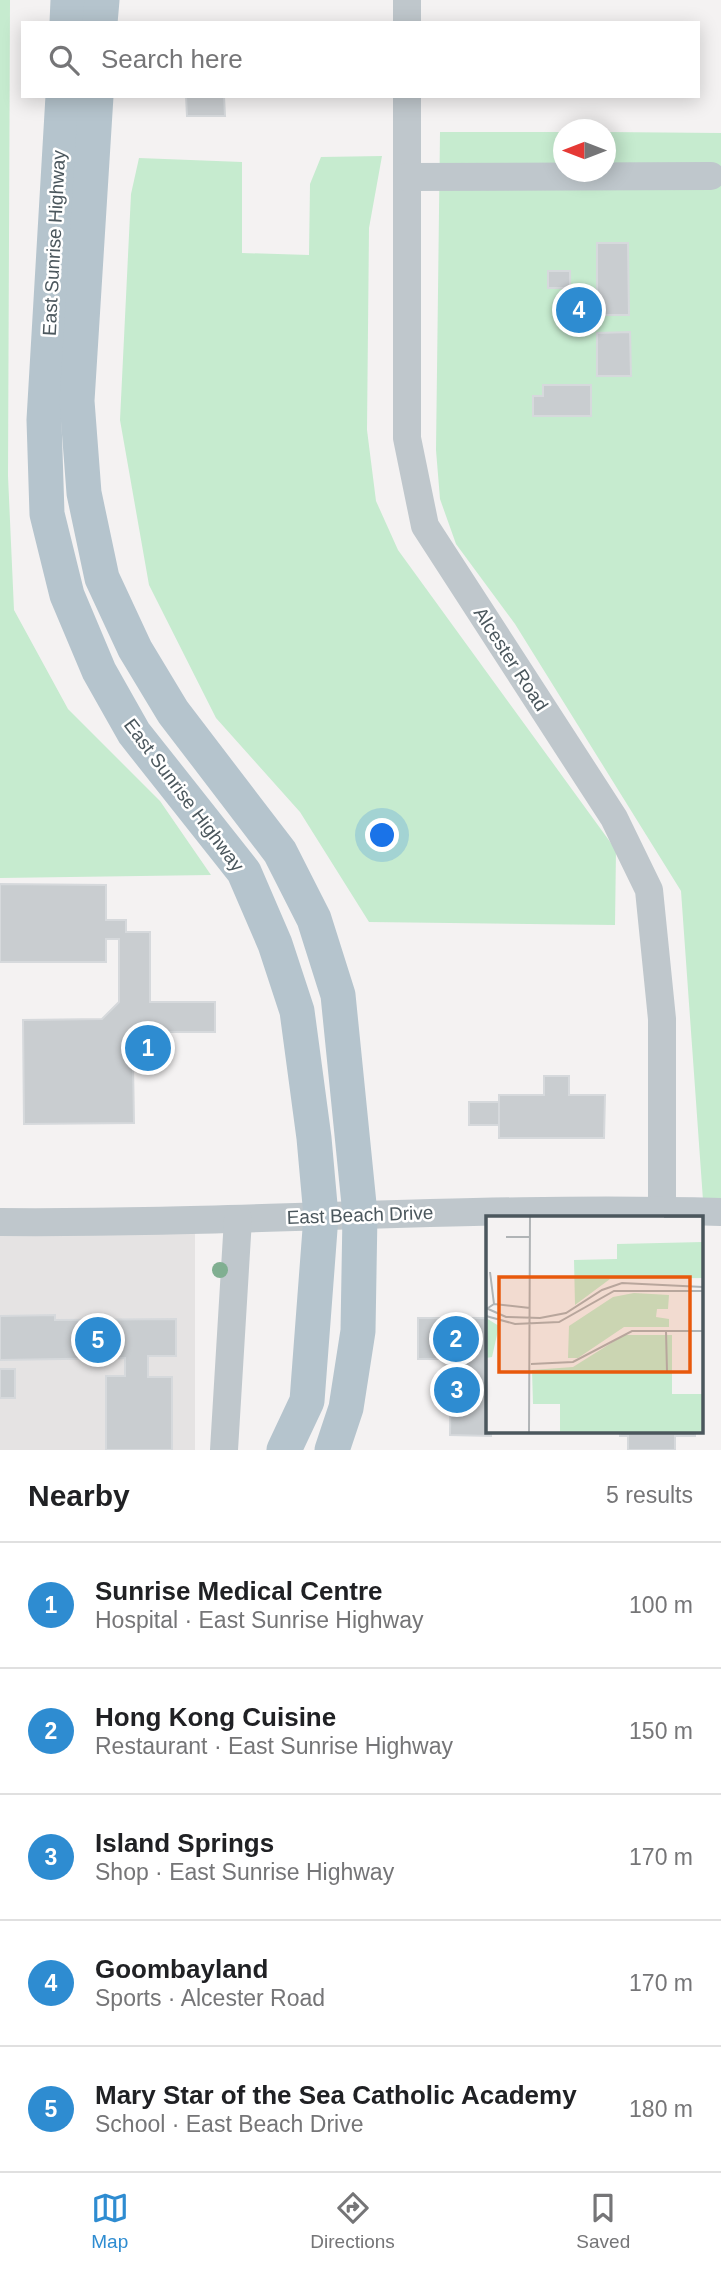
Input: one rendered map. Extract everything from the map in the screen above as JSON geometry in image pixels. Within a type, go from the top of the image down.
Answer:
[{"type":"main road","points":[[67,21],[68,0]]},
{"type":"main road","points":[[100,21],[102,0]]},
{"type":"main road","name":"East Sunrise Highway","points":[[63,98],[44,420],[47,514],[67,595],[99,670],[134,733],[244,872],[275,944],[297,1012],[314,1138],[321,1216],[307,1401],[284,1450]]},
{"type":"main road","name":"East Sunrise Highway","points":[[96,98],[78,401],[85,493],[102,578],[135,649],[173,712],[280,852],[314,919],[338,995],[360,1214],[358,1331],[346,1408],[332,1450]]},
{"type":"street","points":[[407,0],[407,21]]},
{"type":"street","name":"Alcester Road","points":[[407,98],[407,438],[425,526],[614,818],[649,890],[662,1019],[662,1210]]},
{"type":"street","points":[[407,177],[711,176]]},
{"type":"street","name":"East Beach Drive","points":[[0,1222],[109,1223],[360,1214],[662,1210],[721,1212]]},
{"type":"street","points":[[224,1450],[238,1219]]},
{"type":"shaded area","points":[[195,1229],[195,1450],[0,1450],[0,1230]]},
{"type":"green space","points":[[0,0],[10,0],[8,476],[14,610],[68,709],[160,801],[211,875],[0,878]]},
{"type":"green space","points":[[440,132],[553,132],[553,182],[616,182],[616,132],[721,133],[721,1199],[703,1200],[681,891],[515,624],[456,544],[440,499],[436,450]]},
{"type":"green space","points":[[382,156],[369,228],[367,430],[376,501],[398,550],[616,850],[615,925],[369,922],[300,812],[216,718],[149,585],[120,420],[131,194],[139,158],[242,162],[242,253],[309,255],[310,184],[321,157]]},
{"type":"building","points":[[186,98],[224,98],[225,116],[187,116]]},
{"type":"building","points":[[597,243],[628,243],[629,315],[597,315]]},
{"type":"building","points":[[548,271],[570,271],[570,288],[548,288]]},
{"type":"building","points":[[630,332],[631,376],[597,376],[597,333]]},
{"type":"building","points":[[543,385],[591,385],[591,416],[533,416],[533,396],[543,396]]},
{"type":"building","points":[[0,884],[106,885],[106,920],[126,920],[126,932],[150,932],[150,1002],[215,1002],[215,1032],[163,1032],[163,1064],[133,1065],[134,1123],[24,1124],[23,1020],[102,1019],[119,1002],[119,939],[106,939],[106,962],[0,962]]},
{"type":"building","points":[[544,1076],[569,1076],[569,1095],[605,1095],[604,1138],[499,1138],[499,1095],[544,1095]]},
{"type":"building","points":[[469,1102],[499,1102],[499,1125],[469,1125]]},
{"type":"building","points":[[55,1315],[55,1320],[176,1319],[176,1356],[148,1356],[148,1377],[172,1377],[172,1450],[106,1450],[106,1376],[125,1376],[125,1358],[0,1360],[0,1316]]},
{"type":"building","points":[[418,1318],[486,1318],[486,1433],[491,1433],[491,1436],[450,1435],[451,1359],[418,1359]]},
{"type":"building","points":[[0,1369],[15,1369],[15,1398],[0,1398]]},
{"type":"building","points":[[620,1433],[695,1433],[695,1436],[675,1436],[675,1450],[628,1450],[628,1436],[620,1436]]},
{"type":"place","name":"Goombayland","points":[[579,310]]},
{"type":"place","name":"Sunrise Medical Centre","points":[[148,1048]]},
{"type":"place","name":"Hong Kong Cuisine","points":[[456,1339]]},
{"type":"place","name":"Mary Star of the Sea Catholic Academy","points":[[98,1340]]},
{"type":"place","name":"Island Springs","points":[[457,1390]]}]
